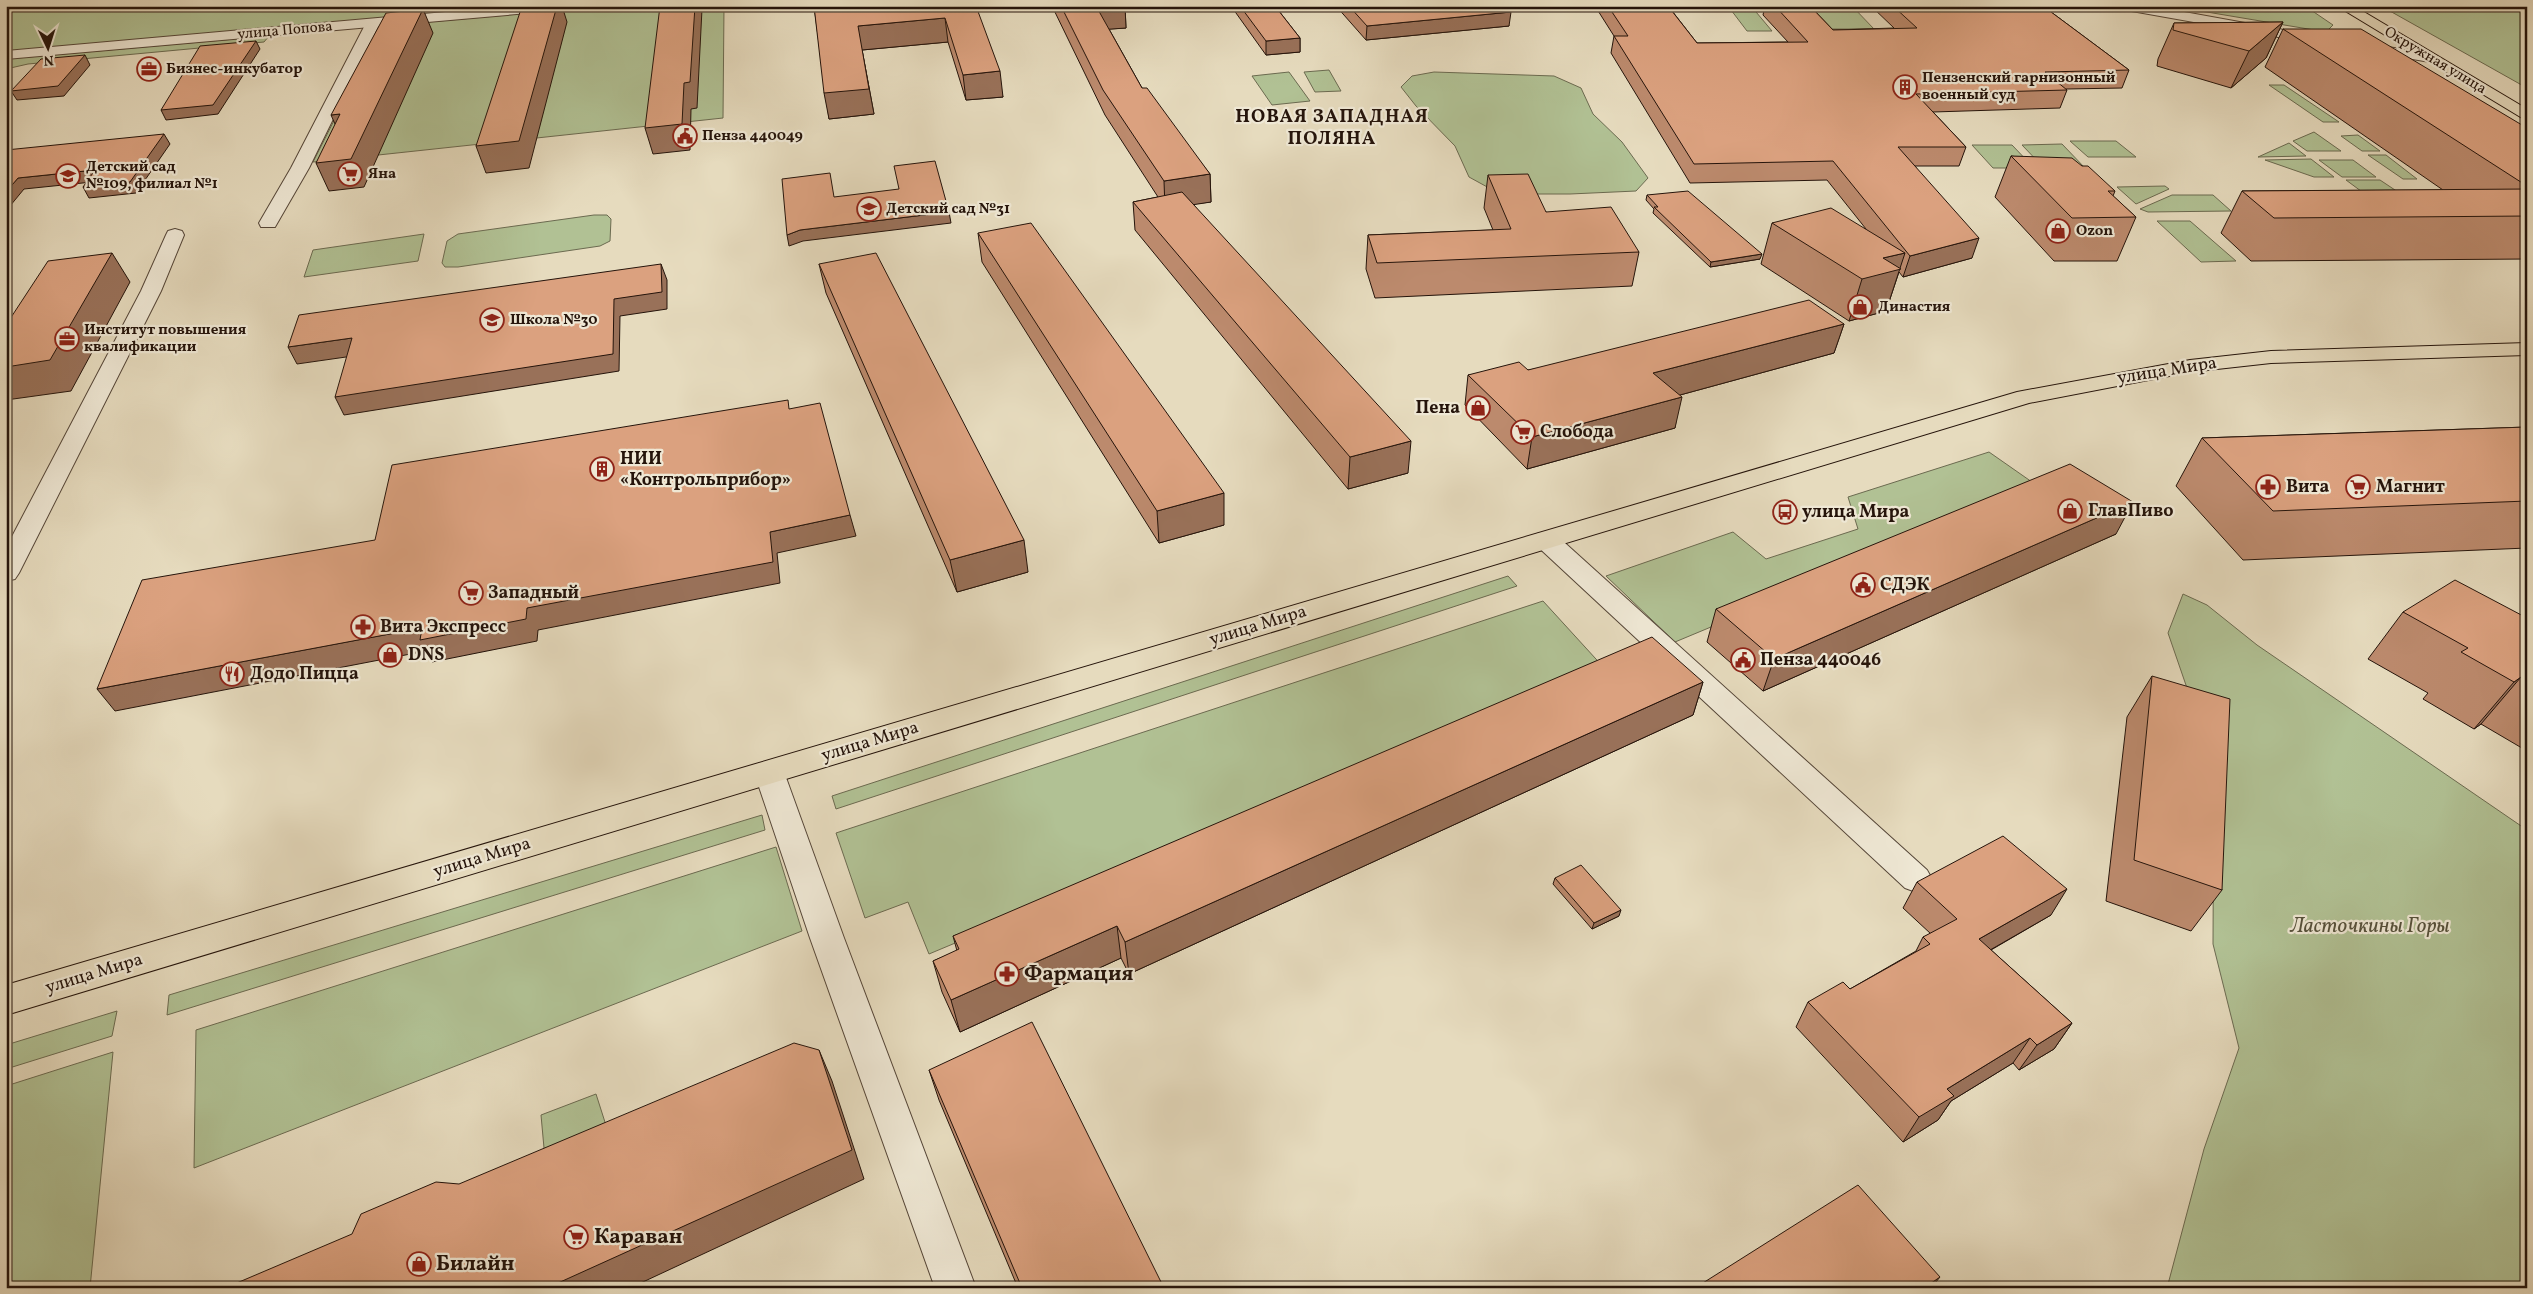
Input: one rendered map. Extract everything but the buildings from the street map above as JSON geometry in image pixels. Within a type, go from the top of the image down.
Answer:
[{"type":"main road","name":"Окружная улица","points":[[2344,6],[2527,116]]},
{"type":"main road","name":"улица Мира","points":[[6,1000],[1765,473],[2044,393],[2190,366],[2272,357],[2527,348]]},
{"type":"street","name":"улица Попова","points":[[6,55],[563,6]]},
{"type":"street","points":[[2126,6],[2333,42]]},
{"type":"street","points":[[268,223],[300,168],[373,23]]},
{"type":"street","points":[[2352,45],[2430,58]]},
{"type":"street","points":[[6,573],[151,290],[175,235]]},
{"type":"street","points":[[1546,540],[1916,879]]},
{"type":"street","points":[[769,772],[827,938],[956,1288]]},
{"type":"green space","points":[[6,6],[526,6],[6,52]]},
{"type":"green space","points":[[610,6],[724,6],[723,118],[313,162],[382,26]]},
{"type":"green space","points":[[1728,6],[1751,6],[1772,31],[1747,31]]},
{"type":"green space","points":[[1807,6],[1852,6],[1874,29],[1829,29]]},
{"type":"green space","points":[[2171,6],[2305,6],[2333,25],[2326,32]]},
{"type":"green space","points":[[2381,6],[2527,6],[2527,88]]},
{"type":"green space","points":[[269,36],[264,42],[28,64],[6,69],[6,59]]},
{"type":"green space","points":[[1329,70],[1341,91],[1315,92],[1304,72]]},
{"type":"green space","points":[[1289,72],[1310,101],[1272,105],[1252,76]]},
{"type":"green space","points":[[1434,72],[1554,76],[1581,88],[1593,114],[1622,142],[1648,178],[1636,191],[1570,194],[1500,194],[1469,177],[1455,146],[1416,106],[1401,87],[1412,76]]},
{"type":"green space","points":[[2269,85],[2284,85],[2339,122],[2323,122]]},
{"type":"green space","points":[[2314,132],[2341,151],[2307,151],[2293,141]]},
{"type":"green space","points":[[2358,135],[2380,151],[2362,151],[2341,136]]},
{"type":"green space","points":[[2070,141],[2116,141],[2136,157],[2088,157]]},
{"type":"green space","points":[[2289,143],[2306,156],[2258,157]]},
{"type":"green space","points":[[2062,144],[2085,168],[2044,168],[2022,145]]},
{"type":"green space","points":[[1972,145],[2012,145],[2034,168],[1993,168]]},
{"type":"green space","points":[[2368,155],[2386,155],[2417,179],[2403,179]]},
{"type":"green space","points":[[2311,159],[2334,177],[2314,177],[2265,160]]},
{"type":"green space","points":[[2319,160],[2353,160],[2376,177],[2342,177]]},
{"type":"green space","points":[[2346,180],[2380,180],[2404,196],[2369,197]]},
{"type":"green space","points":[[2165,186],[2169,189],[2136,204],[2117,187]]},
{"type":"green space","points":[[2172,195],[2213,195],[2231,211],[2148,212],[2140,209]]},
{"type":"green space","points":[[594,215],[607,215],[611,219],[610,241],[600,246],[458,267],[445,267],[442,263],[447,241],[458,234]]},
{"type":"green space","points":[[2157,221],[2190,221],[2236,261],[2201,262]]},
{"type":"green space","points":[[424,234],[418,261],[304,277],[313,250]]},
{"type":"green space","points":[[1989,452],[2042,489],[1675,642],[1606,576],[1733,532],[1766,559],[1858,529],[1848,497]]},
{"type":"green space","points":[[1508,576],[1517,586],[836,809],[832,796]]},
{"type":"green space","name":"Ласточкины Горы","points":[[2183,594],[2207,605],[2257,645],[2527,830],[2527,1288],[2167,1288],[2204,1149],[2239,1048],[2213,944],[2214,727],[2188,691],[2168,633]]},
{"type":"green space","points":[[1543,601],[1606,670],[929,954],[908,902],[865,918],[836,833]]},
{"type":"green space","points":[[762,815],[765,830],[167,1015],[169,995]]},
{"type":"green space","points":[[776,847],[802,931],[194,1168],[196,1030]]},
{"type":"green space","points":[[117,1011],[112,1036],[6,1069],[6,1045]]},
{"type":"green space","points":[[113,1052],[90,1288],[6,1288],[6,1086]]},
{"type":"green space","points":[[596,1094],[611,1141],[546,1170],[541,1115]]},
{"type":"place","name":"Бизнес-инкубатор","points":[[149,69]]},
{"type":"place","name":"Пензенский гарнизонный военный суд","points":[[1905,87]]},
{"type":"place","name":"Пенза 440049","points":[[685,136]]},
{"type":"place","name":"Яна","points":[[350,174]]},
{"type":"place","name":"Детский сад №109, филиал №1","points":[[68,176]]},
{"type":"place","name":"Детский сад №31","points":[[869,209]]},
{"type":"place","name":"Ozon","points":[[2058,231]]},
{"type":"place","name":"Династия","points":[[1860,307]]},
{"type":"place","name":"Школа №30","points":[[492,320]]},
{"type":"place","name":"Институт повышения квалификации","points":[[67,339]]},
{"type":"place","name":"Пена","points":[[1478,408]]},
{"type":"place","name":"Слобода","points":[[1523,432]]},
{"type":"place","name":"НИИ «Контрольприбор»","points":[[602,469]]},
{"type":"place","name":"Вита","points":[[2268,487]]},
{"type":"place","name":"Магнит","points":[[2358,487]]},
{"type":"place","name":"ГлавПиво","points":[[2070,511]]},
{"type":"place","name":"улица Мира","points":[[1785,512]]},
{"type":"place","name":"СДЭК","points":[[1863,585]]},
{"type":"place","name":"Западный","points":[[471,593]]},
{"type":"place","name":"Вита Экспресс","points":[[363,627]]},
{"type":"place","name":"DNS","points":[[390,655]]},
{"type":"place","name":"Пенза 440046","points":[[1743,660]]},
{"type":"place","name":"Додо Пицца","points":[[232,674]]},
{"type":"place","name":"Фармация","points":[[1007,974]]},
{"type":"place","name":"Караван","points":[[576,1237]]},
{"type":"place","name":"Билайн","points":[[419,1264]]},
{"type":"district","name":"НОВАЯ ЗАПАДНАЯ ПОЛЯНА","points":[[1332,128]]}]
